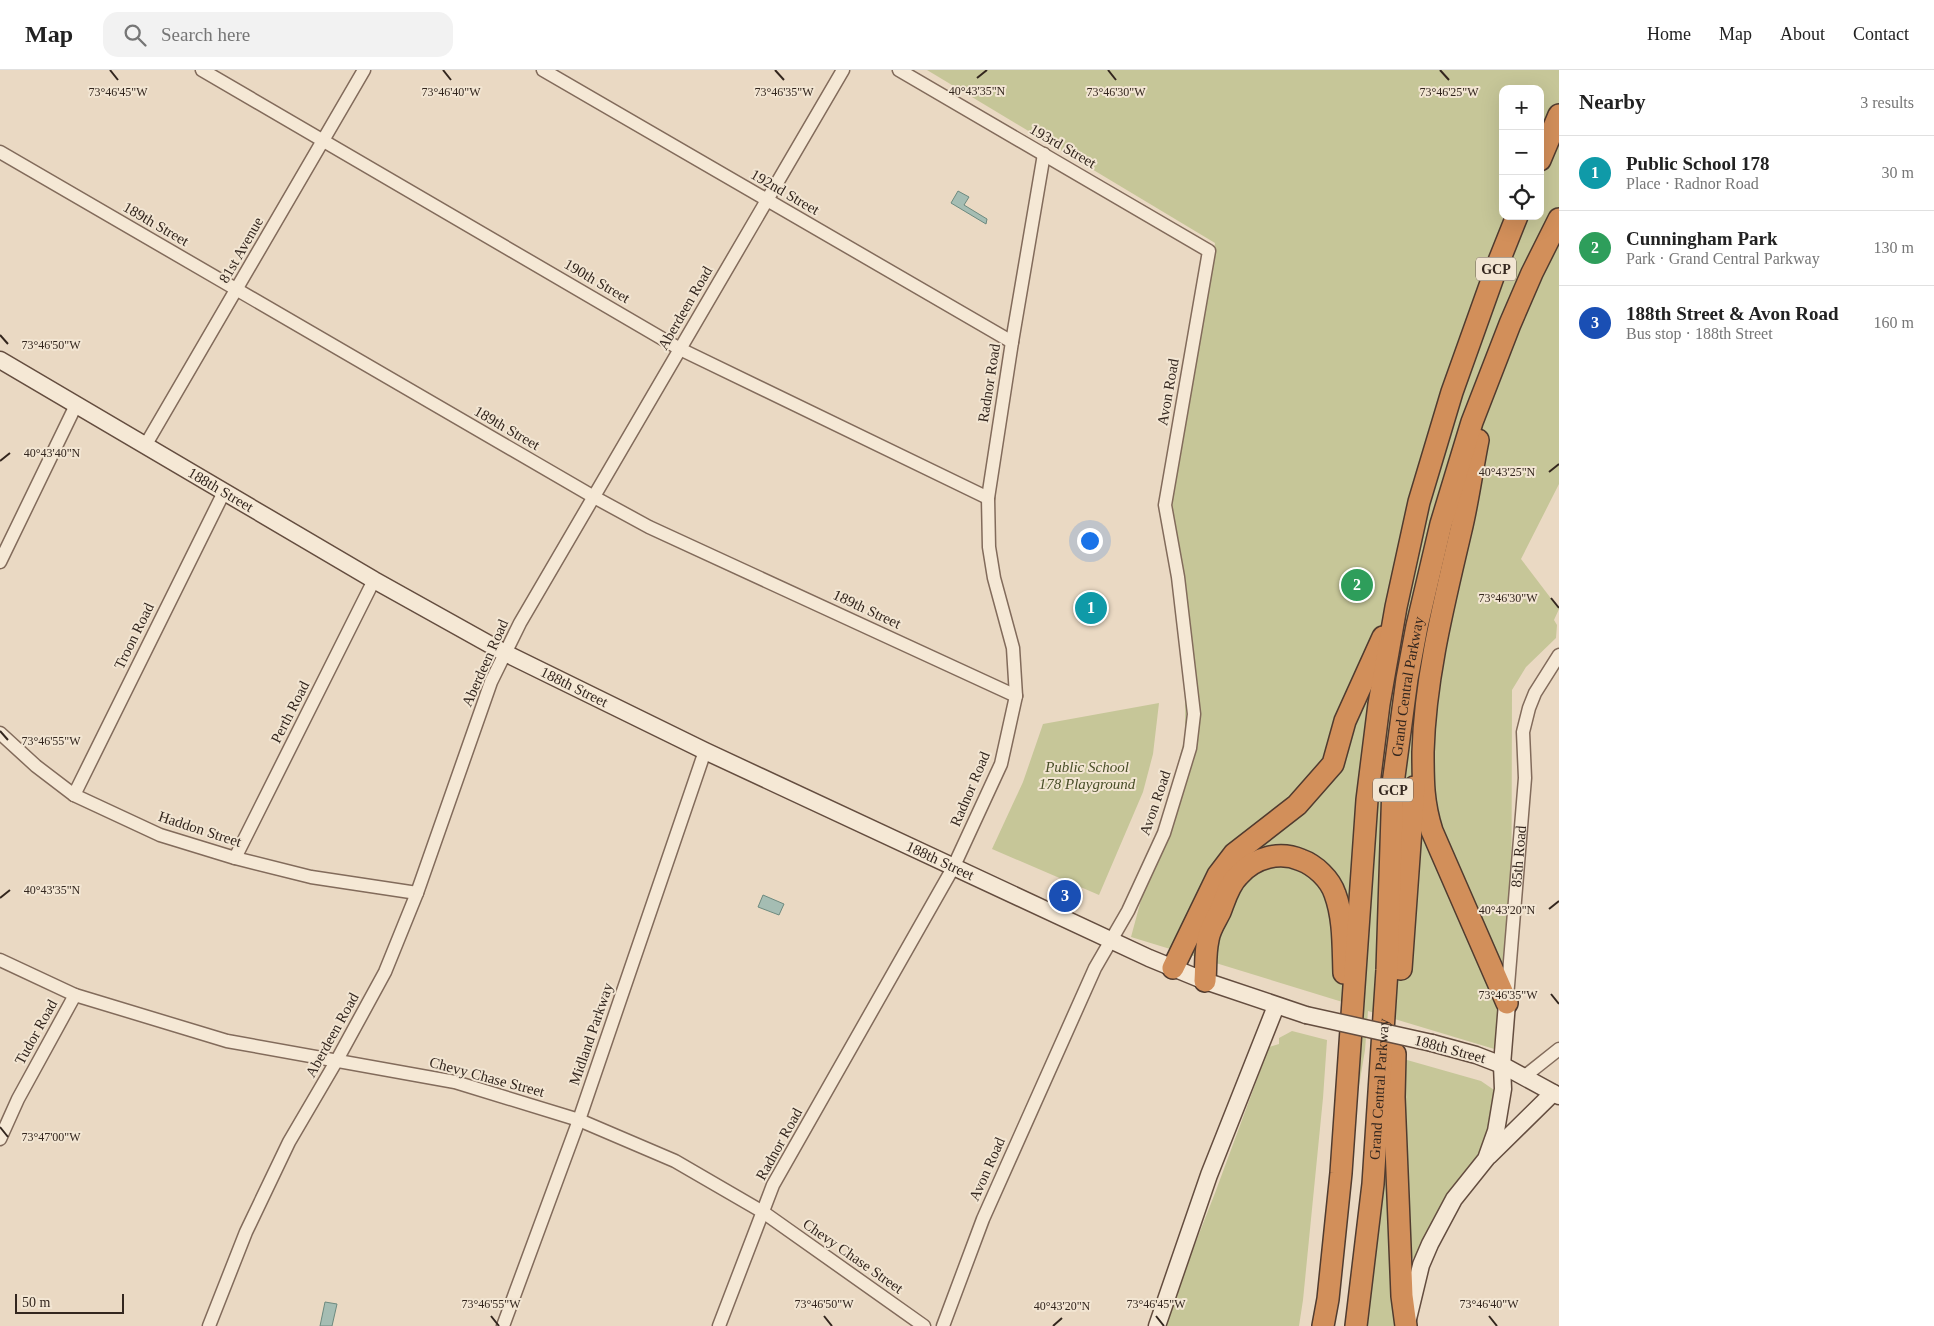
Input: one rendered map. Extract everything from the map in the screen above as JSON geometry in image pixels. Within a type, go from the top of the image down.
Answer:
[{"type":"highway","points":[[1544,151],[1559,116]]},
{"type":"highway","name":"Grand Central Parkway","points":[[1356,1326],[1374,1174],[1387,970],[1393,784],[1399,731],[1417,626],[1441,524],[1467,439],[1491,372],[1532,273],[1559,219]]},
{"type":"highway","name":"Grand Central Parkway","points":[[1323,1326],[1328,1299],[1341,1173],[1367,800],[1379,704],[1396,607],[1419,502],[1450,402],[1497,266],[1515,220]]},
{"type":"highway","points":[[1406,1326],[1402,1296],[1394,1069],[1413,799],[1441,618],[1462,527],[1491,372]]},
{"type":"highway","points":[[1173,968],[1218,875],[1229,861],[1252,839],[1297,805],[1333,764],[1345,721],[1396,607]]},
{"type":"highway","points":[[1424,727],[1422,784],[1423,798],[1429,821],[1507,1003]]},
{"type":"highway","points":[[1205,982],[1208,939],[1230,888],[1238,875],[1246,868],[1268,857],[1290,855],[1304,861],[1316,869],[1335,892],[1340,914],[1350,1054]]},
{"type":"street","name":"190th Street","points":[[202,70],[680,348],[988,498]]},
{"type":"street","name":"81st Avenue","points":[[145,446],[364,70]]},
{"type":"street","name":"192nd Street","points":[[543,70],[1012,342]]},
{"type":"street","name":"Aberdeen Road","points":[[209,1326],[254,1216],[290,1142],[385,972],[417,893],[491,682],[520,623],[843,70]]},
{"type":"street","name":"193rd Street","points":[[899,70],[1209,251]]},
{"type":"street","name":"189th Street","points":[[0,152],[594,497],[649,527],[1016,696]]},
{"type":"street","name":"Radnor Road","points":[[719,1326],[773,1185],[953,868],[1001,764],[1016,696],[1013,648],[994,578],[989,547],[988,498],[1044,154]]},
{"type":"street","name":"Avon Road","points":[[943,1326],[983,1219],[1095,968],[1128,911],[1164,832],[1190,748],[1194,714],[1178,577],[1165,505],[1209,251]]},
{"type":"street","name":"188th Street","points":[[0,360],[374,580],[505,653],[705,752],[1173,968]]},
{"type":"street","points":[[0,562],[76,405]]},
{"type":"street","name":"Troon Road","points":[[74,795],[224,492]]},
{"type":"street","name":"Perth Road","points":[[235,858],[374,580]]},
{"type":"street","name":"85th Road","points":[[1502,1064],[1525,778],[1524,732],[1529,708],[1535,693],[1559,655]]},
{"type":"street","name":"Haddon Street","points":[[0,733],[36,766],[74,795],[160,835],[235,858],[311,877],[417,893]]},
{"type":"street","name":"Midland Parkway","points":[[503,1326],[579,1120],[705,752]]},
{"type":"street","name":"Chevy Chase Street","points":[[0,960],[75,995],[227,1042],[455,1082],[579,1120],[675,1161],[763,1212],[924,1326]]},
{"type":"street","points":[[1157,1326],[1209,1175],[1276,1006],[1205,982],[1173,968]]},
{"type":"street","name":"Tudor Road","points":[[0,1139],[18,1099],[75,995]]},
{"type":"street","name":"188th Street","points":[[1276,1006],[1306,1015],[1476,1054],[1502,1064],[1557,1091]]},
{"type":"street","points":[[1525,1076],[1559,1049]]},
{"type":"street","points":[[1486,1159],[1496,1131],[1501,1106],[1503,1089],[1502,1064]]},
{"type":"street","points":[[1406,1326],[1421,1265],[1454,1199],[1486,1159],[1557,1091]]},
{"type":"green space","points":[[927,70],[1559,70],[1559,484],[1521,559],[1559,609],[1554,620],[1557,625],[1556,638],[1526,667],[1512,690],[1511,1054],[1368,1011],[1365,1050],[1357,1098],[1362,1008],[1131,937],[1185,737],[1185,651],[1164,498],[1210,279],[1215,243]]},
{"type":"green space","name":"Public School 178 Playground","points":[[1159,703],[1153,754],[1143,792],[1099,895],[992,849],[1023,782],[1043,724]]},
{"type":"green space","points":[[1292,1031],[1327,1040],[1323,1098],[1299,1326],[1163,1326],[1269,1047],[1279,1044],[1279,1038]]},
{"type":"green space","points":[[1400,1058],[1481,1081],[1497,1092],[1493,1131],[1482,1152],[1462,1174],[1419,1257],[1409,1259]]},
{"type":"green space","points":[[1388,1088],[1396,1305],[1395,1326],[1367,1326],[1380,1219]]},
{"type":"shaded area","points":[[958,191],[969,197],[964,205],[987,219],[986,224],[951,203]]},
{"type":"shaded area","points":[[763,895],[784,904],[779,915],[758,907]]},
{"type":"shaded area","points":[[325,1302],[337,1304],[332,1326],[320,1326]]},
{"type":"place","name":"Cunningham Park","points":[[1357,585]]},
{"type":"place","name":"Public School 178","points":[[1091,608]]},
{"type":"place","name":"188th Street & Avon Road","points":[[1065,896]]}]
